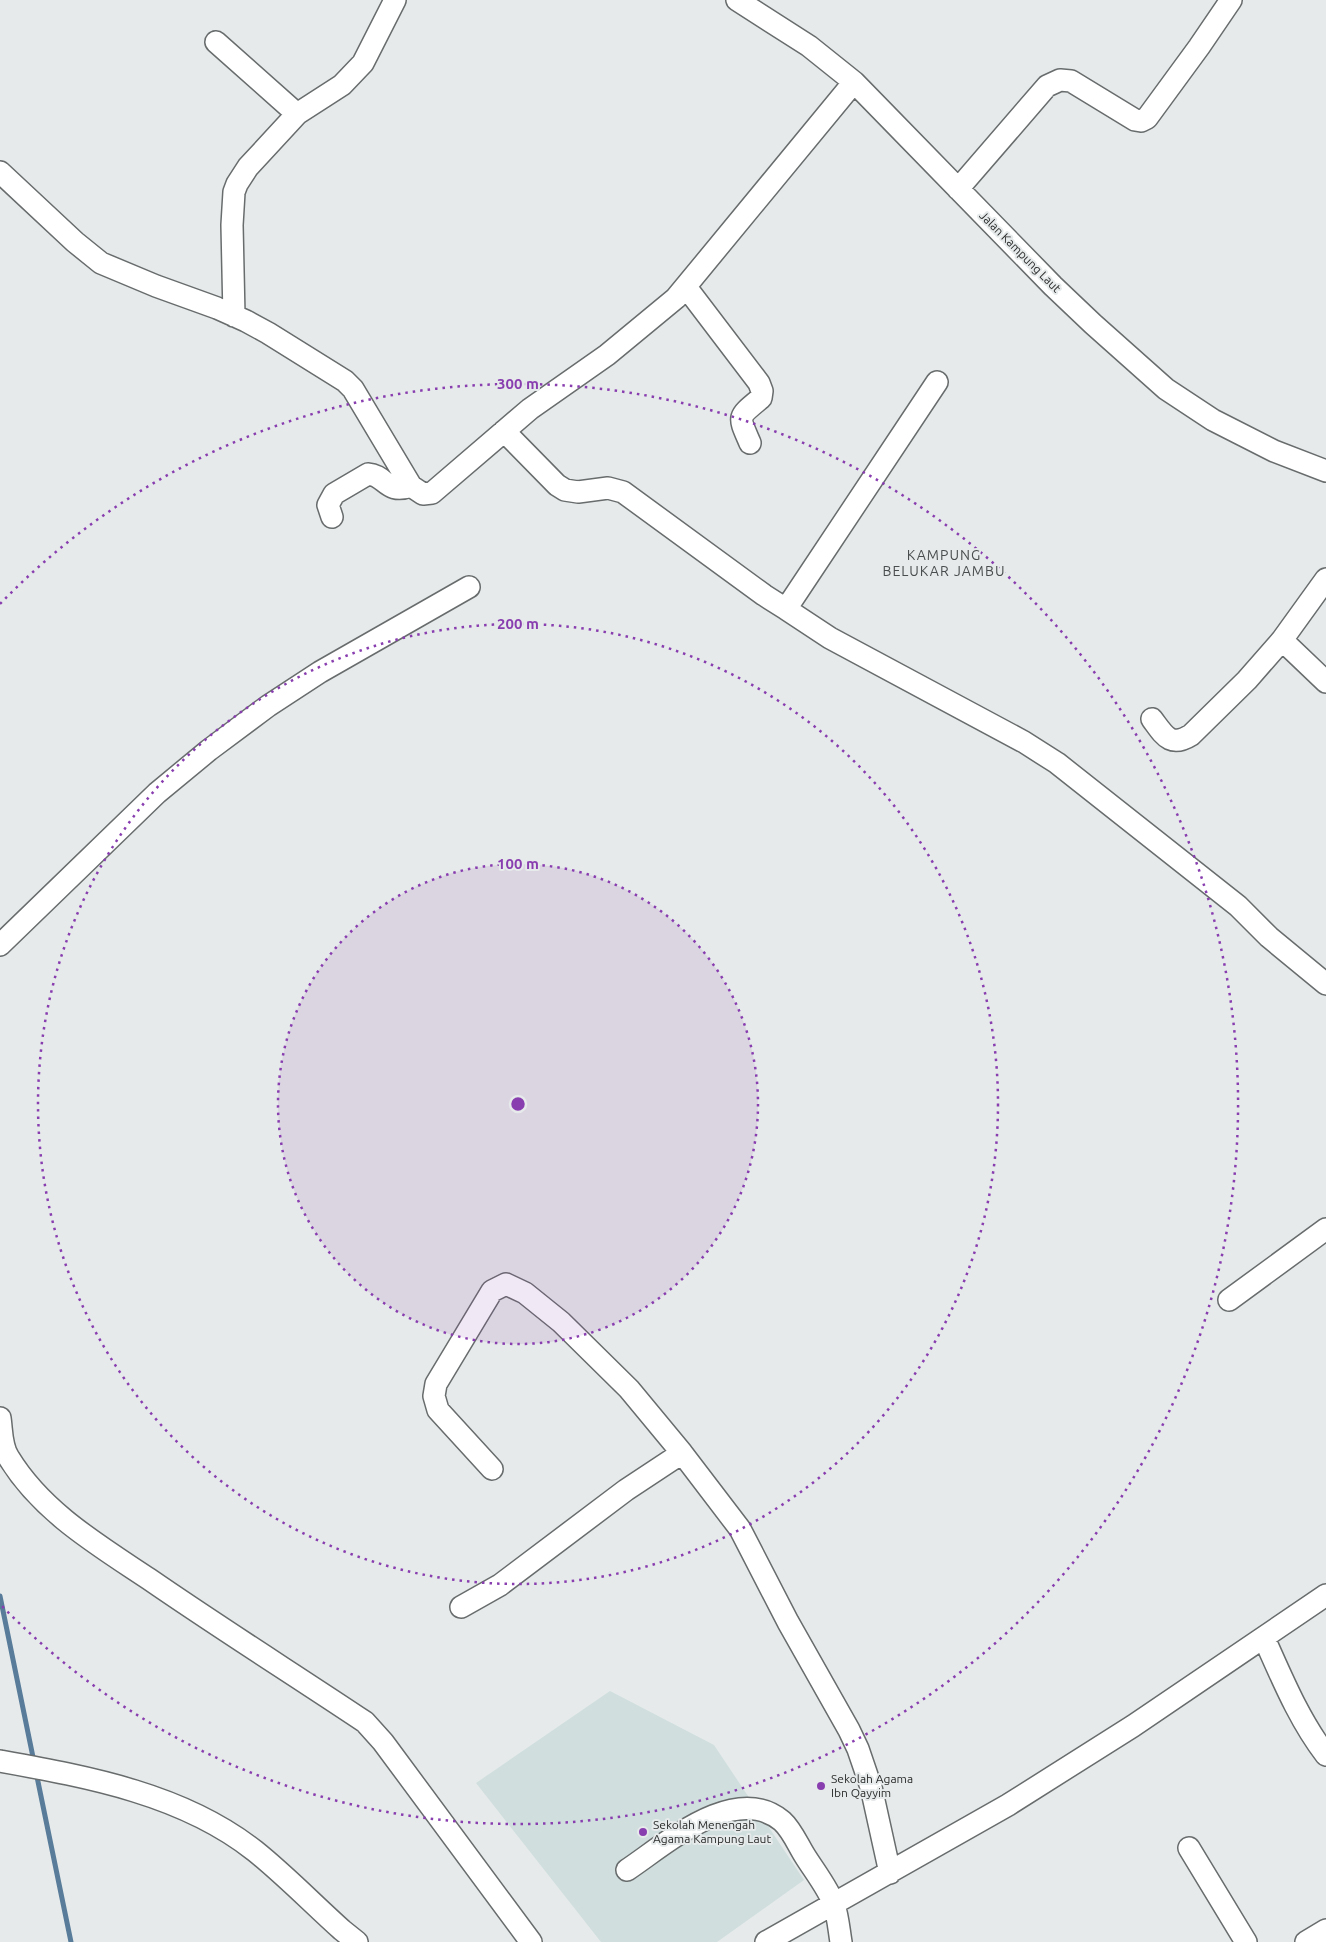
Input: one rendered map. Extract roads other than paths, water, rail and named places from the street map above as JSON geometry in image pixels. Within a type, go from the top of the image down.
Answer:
[{"type":"street","points":[[234,316],[232,225],[234,192],[241,175],[297,114],[342,85],[364,63],[395,0]]},
{"type":"street","points":[[958,189],[1048,86],[1060,80],[1071,81],[1135,120],[1141,121],[1147,118],[1231,0]]},
{"type":"street","name":"Jalan Kampung Laut","points":[[743,1],[809,46],[854,82],[1080,312],[1166,389],[1213,420],[1274,451],[1326,471]]},
{"type":"street","points":[[216,42],[297,114]]},
{"type":"street","points":[[0,172],[74,242],[101,263],[234,316],[268,333],[345,381],[354,389],[411,486],[423,494],[432,493],[530,410],[607,355],[669,304],[686,287],[854,82]]},
{"type":"street","points":[[686,287],[759,383],[762,391],[761,398],[743,413],[741,418],[750,443]]},
{"type":"street","points":[[786,608],[937,382]]},
{"type":"street","points":[[504,431],[557,485],[572,492],[608,488],[624,492],[764,595],[830,638],[1024,742],[1057,763],[1238,906],[1269,937],[1326,984]]},
{"type":"street","points":[[332,517],[328,505],[334,494],[368,474],[397,489],[411,486]]},
{"type":"street","points":[[1152,719],[1164,736],[1170,740],[1183,740],[1191,736],[1247,680],[1282,640],[1326,579]]},
{"type":"street","points":[[0,945],[157,793],[209,750],[268,706],[328,667],[469,587]]},
{"type":"street","points":[[1282,640],[1326,682]]},
{"type":"street","points":[[1229,1300],[1326,1229]]},
{"type":"street","points":[[492,1469],[438,1410],[434,1396],[436,1384],[492,1290],[506,1284],[525,1293],[561,1322],[628,1389],[682,1453],[740,1529],[788,1622],[858,1749],[871,1787],[890,1873]]},
{"type":"street","points":[[0,1418],[4,1458],[52,1509],[76,1529],[365,1722],[383,1742],[531,1942]]},
{"type":"street","points":[[461,1607],[500,1585],[626,1490],[682,1453]]},
{"type":"street","points":[[766,1942],[1016,1800],[1133,1726],[1326,1596]]},
{"type":"street","points":[[1264,1638],[1296,1708],[1314,1740],[1326,1755]]},
{"type":"street","points":[[0,1761],[88,1778],[176,1806],[208,1820],[254,1850],[357,1942]]},
{"type":"street","points":[[627,1870],[713,1815],[734,1808],[771,1814],[783,1822],[834,1904],[841,1942]]},
{"type":"street","points":[[1189,1848],[1246,1942]]},
{"type":"street","points":[[1306,1942],[1326,1930]]},
{"type":"waterway","points":[[0,1596],[34,1762]]},
{"type":"waterway","points":[[36,1772],[71,1942]]},
{"type":"place","name":"Sekolah Agama Ibn Qayyim","points":[[821,1786]]},
{"type":"place","name":"Sekolah Menengah Agama Kampung Laut","points":[[643,1832]]},
{"type":"district","name":"KAMPUNG BELUKAR JAMBU","points":[[944,564]]}]
